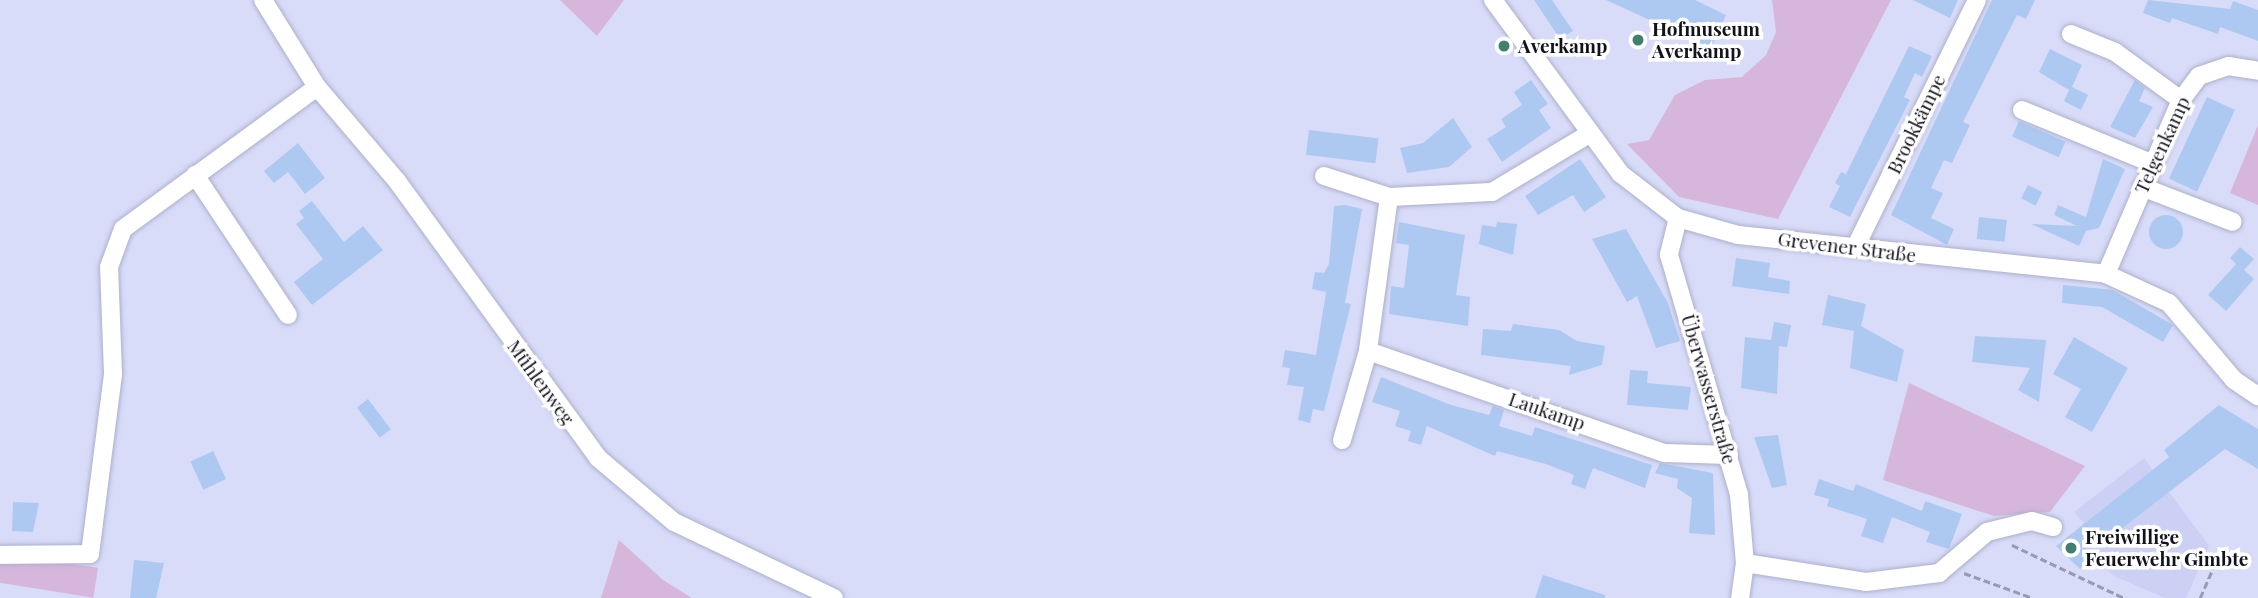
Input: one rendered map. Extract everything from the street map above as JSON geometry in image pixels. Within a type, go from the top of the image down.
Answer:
[{"type":"street","name":"Mühlenweg","points":[[263,0],[317,87],[397,181],[598,457],[674,522],[834,598]]},
{"type":"street","name":"Grevener Straße","points":[[1493,0],[1588,134],[1646,199],[1678,218],[1738,235],[2106,274],[2169,303],[2234,380],[2258,396]]},
{"type":"street","name":"Brookkämpe","points":[[1854,248],[1977,0]]},
{"type":"street","points":[[2071,33],[2115,52],[2181,100]]},
{"type":"street","name":"Telgenkamp","points":[[2106,274],[2151,163],[2181,100],[2199,76],[2228,66],[2258,71]]},
{"type":"street","points":[[0,555],[90,554],[113,374],[109,267],[114,245],[123,229],[317,87]]},
{"type":"street","points":[[2022,110],[2151,163]]},
{"type":"street","points":[[1324,176],[1389,197],[1492,192],[1588,134]]},
{"type":"street","points":[[195,175],[288,315]]},
{"type":"street","points":[[2142,187],[2233,222]]},
{"type":"street","points":[[1342,440],[1368,351],[1389,197]]},
{"type":"street","name":"Überwasserstraße","points":[[1678,218],[1669,255],[1729,455],[1745,563],[1740,598]]},
{"type":"street","name":"Laukamp","points":[[1368,351],[1665,453],[1729,455]]},
{"type":"street","points":[[1745,563],[1866,582],[1944,569],[1987,532],[2032,521],[2053,527]]},
{"type":"path","points":[[1987,532],[2124,598]]},
{"type":"path","points":[[2200,598],[2217,559]]},
{"type":"path","points":[[1944,569],[2033,598]]},
{"type":"shaded area","points":[[560,0],[624,0],[597,36]]},
{"type":"shaded area","points":[[1772,0],[1891,0],[1778,219],[1679,197],[1627,144],[1649,140],[1675,95],[1705,80],[1742,77],[1766,55],[1776,32]]},
{"type":"shaded area","points":[[2258,125],[2258,205],[2230,193]]},
{"type":"shaded area","points":[[1909,383],[2085,466],[2050,512],[1994,516],[1883,480]]},
{"type":"shaded area","points":[[2144,458],[2209,546],[2186,598],[2165,598],[2114,576],[2071,537],[2084,523],[2074,512]]},
{"type":"shaded area","points":[[619,540],[663,580],[692,598],[601,598]]},
{"type":"shaded area","points":[[1,553],[98,568],[93,598],[0,583]]},
{"type":"building","points":[[1534,0],[1552,0],[1573,31],[1560,39]]},
{"type":"building","points":[[1606,0],[1695,0],[1726,15],[1711,48]]},
{"type":"building","points":[[1913,0],[1958,0],[1950,18]]},
{"type":"building","points":[[1992,0],[2035,0],[2026,19],[2017,15],[1963,122],[1970,125],[1952,163],[1944,160],[1931,188],[1943,193],[1931,218],[1954,229],[1947,245],[1891,215]]},
{"type":"building","points":[[2148,0],[2230,9],[2233,1],[2258,10],[2258,41],[2220,27],[2218,34],[2172,18],[2170,23],[2143,13]]},
{"type":"building","points":[[1909,46],[1932,56],[1922,77],[1915,73],[1904,97],[1910,100],[1850,217],[1829,207],[1840,186],[1835,183],[1841,172],[1846,174]]},
{"type":"building","points":[[2050,49],[2082,65],[2072,87],[2088,95],[2081,110],[2064,101],[2069,90],[2039,72]]},
{"type":"building","points":[[1531,80],[1548,104],[1539,110],[1551,128],[1502,162],[1487,139],[1506,127],[1501,119],[1522,105],[1514,92]]},
{"type":"building","points":[[2135,80],[2145,88],[2139,101],[2153,107],[2135,138],[2110,127]]},
{"type":"building","points":[[2207,97],[2235,110],[2197,192],[2169,179]]},
{"type":"building","points":[[1453,118],[1472,147],[1449,167],[1407,173],[1400,148],[1423,143]]},
{"type":"building","points":[[2019,121],[2066,142],[2059,157],[2012,137]]},
{"type":"building","points":[[1309,130],[1378,139],[1375,163],[1306,155]]},
{"type":"building","points":[[298,143],[325,178],[305,194],[288,172],[274,183],[264,171]]},
{"type":"building","points":[[1580,159],[1606,197],[1584,212],[1573,195],[1538,215],[1525,196]]},
{"type":"building","points":[[2103,159],[2125,169],[2099,228],[2086,231],[2079,246],[2031,224],[2077,226],[2054,215],[2058,205],[2086,217]]},
{"type":"building","points":[[2028,185],[2042,192],[2035,206],[2021,198]]},
{"type":"building","points":[[312,201],[344,242],[363,226],[383,250],[312,305],[294,282],[323,259],[296,224],[304,218],[299,211]]},
{"type":"building","points":[[1345,205],[1362,209],[1345,303],[1351,304],[1324,411],[1313,409],[1310,423],[1298,420],[1304,387],[1287,385],[1290,368],[1282,367],[1285,350],[1316,355],[1326,292],[1312,289],[1315,272],[1324,273],[1329,264],[1334,206]]},
{"type":"building","points":[[2166,215],[2178,220],[2183,232],[2178,244],[2166,249],[2154,244],[2149,232],[2154,220]]},
{"type":"building","points":[[1979,217],[2007,220],[2005,242],[1977,239]]},
{"type":"building","points":[[1399,222],[1465,235],[1456,295],[1470,297],[1468,326],[1389,314],[1391,286],[1404,288],[1409,245],[1396,243]]},
{"type":"building","points":[[1497,222],[1517,224],[1513,255],[1479,244],[1482,225],[1496,227]]},
{"type":"building","points":[[1626,229],[1668,303],[1680,341],[1656,348],[1637,296],[1627,302],[1592,239]]},
{"type":"building","points":[[2240,247],[2254,259],[2244,270],[2254,279],[2226,311],[2208,295],[2236,264],[2230,258]]},
{"type":"building","points":[[1736,258],[1770,263],[1768,277],[1790,281],[1789,294],[1732,286]]},
{"type":"building","points":[[2063,285],[2113,290],[2173,325],[2163,342],[2102,307],[2062,303]]},
{"type":"building","points":[[1828,295],[1866,304],[1861,326],[1904,350],[1897,382],[1850,368],[1854,331],[1822,325]]},
{"type":"building","points":[[1774,322],[1791,325],[1787,347],[1779,346],[1777,394],[1741,388],[1745,337],[1771,340]]},
{"type":"building","points":[[1513,324],[1559,330],[1577,341],[1605,346],[1602,365],[1569,375],[1571,366],[1481,355],[1483,329],[1511,331]]},
{"type":"building","points":[[1975,336],[2046,340],[2039,402],[2018,390],[2030,368],[1972,362]]},
{"type":"building","points":[[2074,337],[2128,368],[2092,432],[2065,417],[2081,389],[2053,374]]},
{"type":"building","points":[[1630,370],[1648,371],[1647,383],[1691,387],[1688,410],[1627,405]]},
{"type":"building","points":[[1381,377],[1451,405],[1489,415],[1493,406],[1504,410],[1499,426],[1532,436],[1535,427],[1652,465],[1645,488],[1593,468],[1585,489],[1571,484],[1574,475],[1546,464],[1497,451],[1495,456],[1427,426],[1421,445],[1408,441],[1411,431],[1395,426],[1400,411],[1372,402]]},
{"type":"building","points":[[368,399],[391,429],[380,438],[357,407]]},
{"type":"building","points":[[2219,405],[2258,429],[2258,469],[2225,449],[2112,536],[2106,528],[2086,550],[2092,556],[2080,569],[2056,546],[2169,457],[2164,450]]},
{"type":"building","points":[[1778,435],[1787,485],[1772,488],[1754,437]]},
{"type":"building","points":[[213,451],[226,479],[203,490],[190,462]]},
{"type":"building","points":[[1660,463],[1713,473],[1715,535],[1689,533],[1692,498],[1677,488],[1678,479],[1655,473]]},
{"type":"building","points":[[1819,479],[1853,491],[1856,484],[1922,511],[1925,501],[1962,514],[1949,549],[1926,542],[1930,532],[1892,517],[1883,543],[1861,536],[1867,519],[1827,506],[1829,499],[1814,495]]},
{"type":"building","points":[[13,502],[39,503],[33,532],[12,531]]},
{"type":"building","points":[[134,560],[164,563],[156,598],[130,598]]},
{"type":"building","points":[[1543,575],[1605,595],[1605,598],[1535,598]]},
{"type":"place","name":"Hofmuseum Averkamp","points":[[1638,40]]},
{"type":"place","name":"Averkamp","points":[[1504,46]]},
{"type":"place","name":"Freiwillige Feuerwehr Gimbte","points":[[2071,548]]}]
